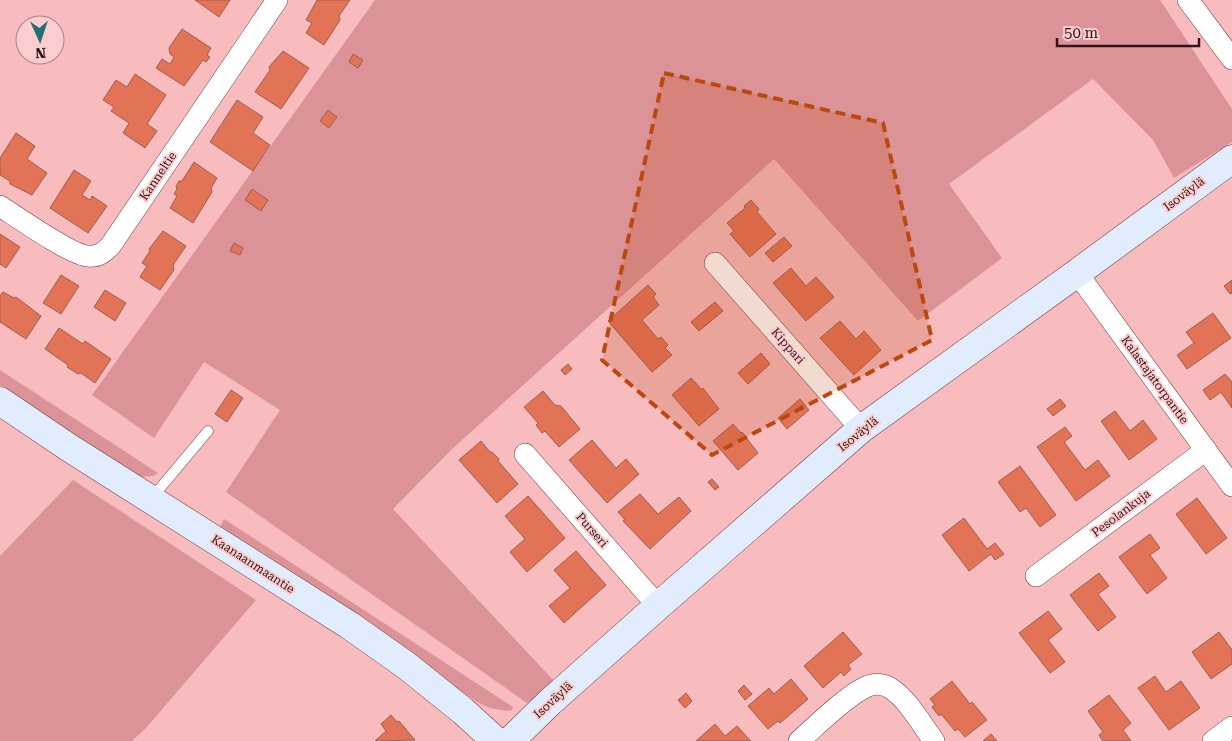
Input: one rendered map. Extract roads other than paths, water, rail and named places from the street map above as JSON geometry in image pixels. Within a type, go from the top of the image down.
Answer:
[{"type":"street","name":"Kanneltie","points":[[0,206],[71,251],[85,256],[104,253],[277,0]]},
{"type":"street","points":[[1196,2],[1232,59]]},
{"type":"street","name":"Isoväylä","points":[[510,741],[550,702],[658,606],[862,429],[1232,159]]},
{"type":"street","name":"Kippari","points":[[716,263],[862,429]]},
{"type":"street","name":"Kalastajatorpantie","points":[[1077,273],[1232,486]]},
{"type":"street","name":"Kaanaanmaantie","points":[[0,401],[68,447],[349,625],[407,666],[463,710],[496,741]]},
{"type":"street","name":"Pesolankuja","points":[[1036,576],[1206,450]]},
{"type":"street","name":"Purseri","points":[[525,454],[658,606]]},
{"type":"street","points":[[799,741],[852,696],[868,686],[878,684],[890,688],[906,703],[934,741]]},
{"type":"street","points":[[1213,741],[1232,727]]},
{"type":"lane","points":[[152,500],[208,431]]}]
